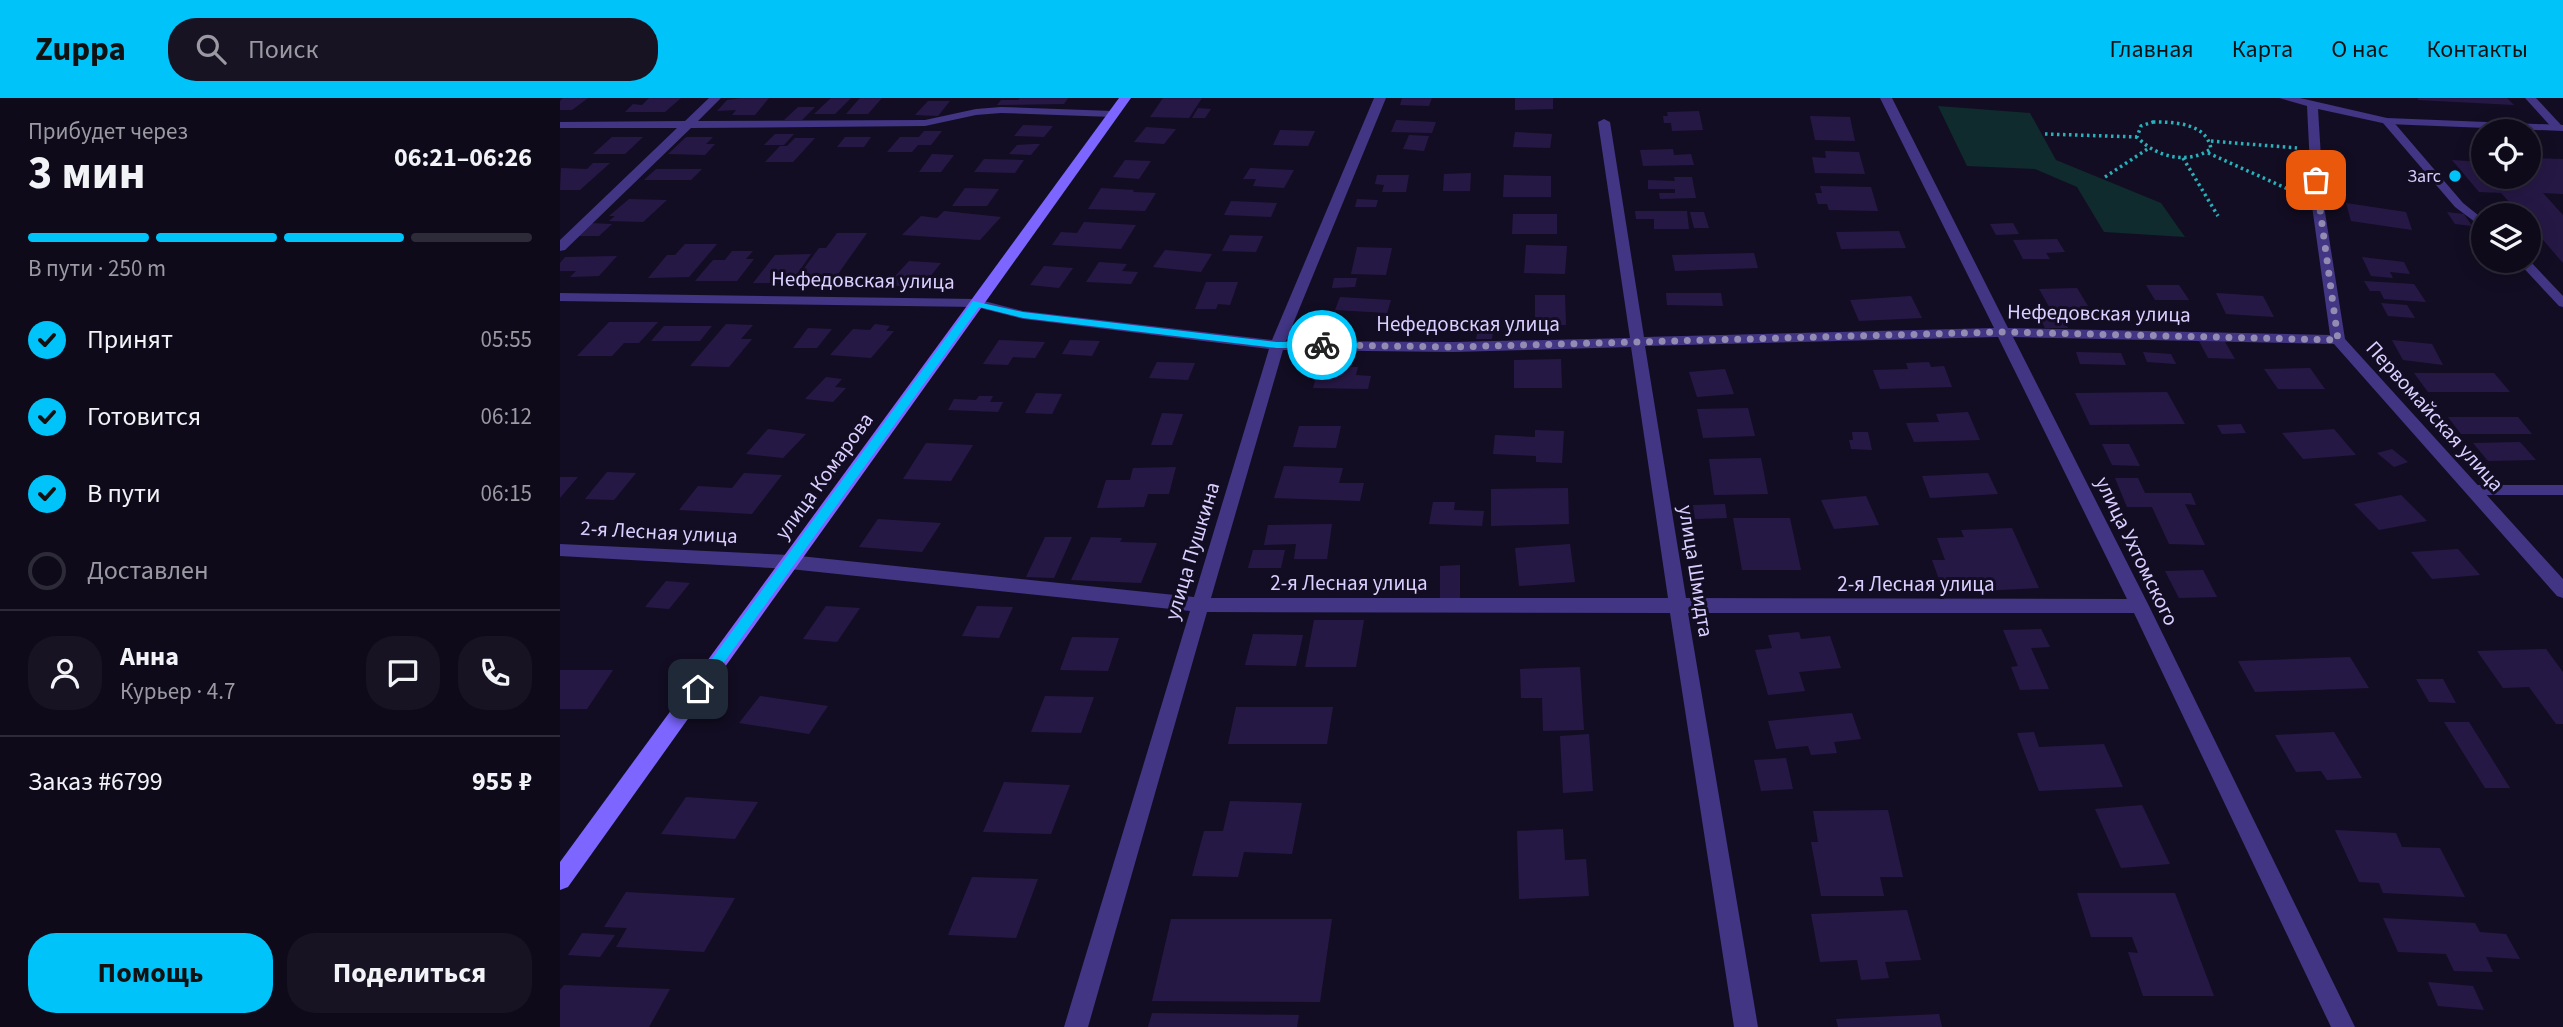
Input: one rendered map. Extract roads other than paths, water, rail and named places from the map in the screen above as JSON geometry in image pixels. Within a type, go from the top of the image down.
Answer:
[{"type":"street","points":[[560,247],[715,98]]},
{"type":"street","name":"улица Комарова","points":[[560,880],[1125,98]]},
{"type":"street","name":"улица Пушкина","points":[[1076,1027],[1277,345],[1380,98]]},
{"type":"street","name":"улица Ухтомского","points":[[1886,98],[2140,606],[2343,1027]]},
{"type":"street","points":[[2285,98],[2387,121],[2560,128]]},
{"type":"street","name":"Первомайская улица","points":[[2312,104],[2318,206],[2338,340],[2563,591]]},
{"type":"street","points":[[560,125],[925,123],[976,112],[1001,110],[1113,114]]},
{"type":"street","name":"улица Шмидта","points":[[1604,122],[1746,1027]]},
{"type":"street","name":"Нефедовская улица","points":[[560,297],[976,303],[1023,315],[1277,345],[1453,347],[2002,332],[2338,340]]},
{"type":"street","name":"2-я Лесная улица","points":[[560,550],[790,562],[1200,605],[2140,606]]},
{"type":"lane","points":[[2530,98],[2560,128]]},
{"type":"lane","points":[[2387,121],[2459,205],[2471,215]]},
{"type":"lane","points":[[2535,273],[2563,303]]},
{"type":"lane","points":[[2474,490],[2563,490]]},
{"type":"place","name":"Загс","points":[[2455,176]]}]
